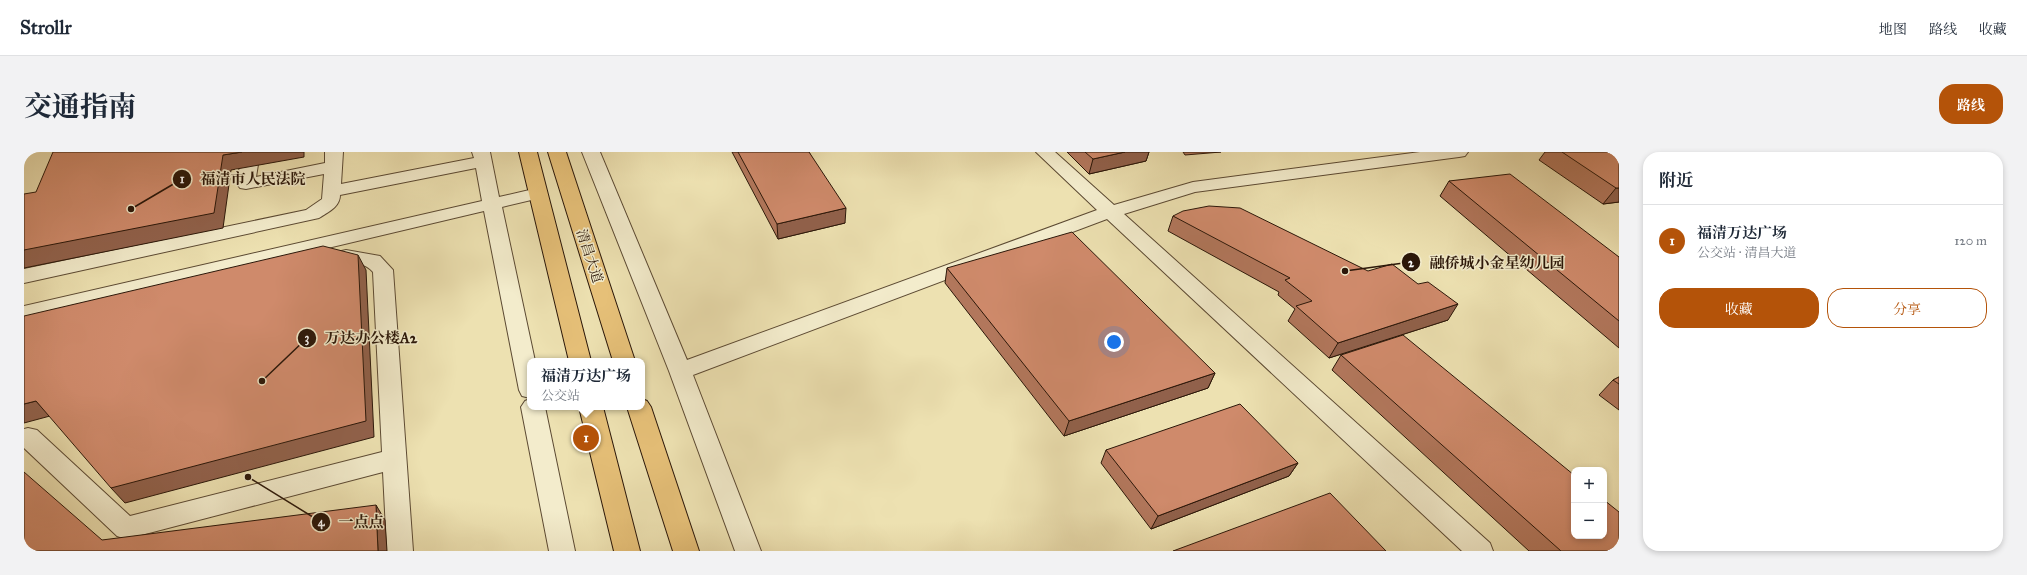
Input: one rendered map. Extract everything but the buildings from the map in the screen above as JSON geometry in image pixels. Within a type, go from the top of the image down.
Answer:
[{"type":"main road","points":[[528,152],[579,358]]},
{"type":"main road","name":"清昌大道","points":[[556,152],[623,358]]},
{"type":"main road","points":[[592,410],[627,551]]},
{"type":"main road","points":[[640,410],[686,551]]},
{"type":"street","points":[[24,276],[312,214],[331,200],[333,191],[334,159],[246,184],[251,152]]},
{"type":"street","points":[[591,152],[680,371],[748,551]]},
{"type":"street","points":[[1045,152],[1480,551]]},
{"type":"street","points":[[680,371],[1110,212],[1193,187],[1459,152]]},
{"type":"street","points":[[333,191],[482,157],[493,204],[527,375]]},
{"type":"street","points":[[24,330],[204,280],[538,193]]},
{"type":"street","points":[[24,313],[346,256],[373,260],[383,270],[400,551]]},
{"type":"street","points":[[534,410],[562,551]]},
{"type":"street","points":[[24,438],[28,437],[126,528],[394,459]]},
{"type":"place","name":"福清市人民法院","points":[[131,209]]},
{"type":"place","name":"融侨城小金星幼儿园","points":[[1345,271]]},
{"type":"place","name":"万达办公楼A2","points":[[262,381]]},
{"type":"place","name":"福清万达广场","points":[[586,438]]},
{"type":"place","name":"一点点","points":[[248,477]]}]
